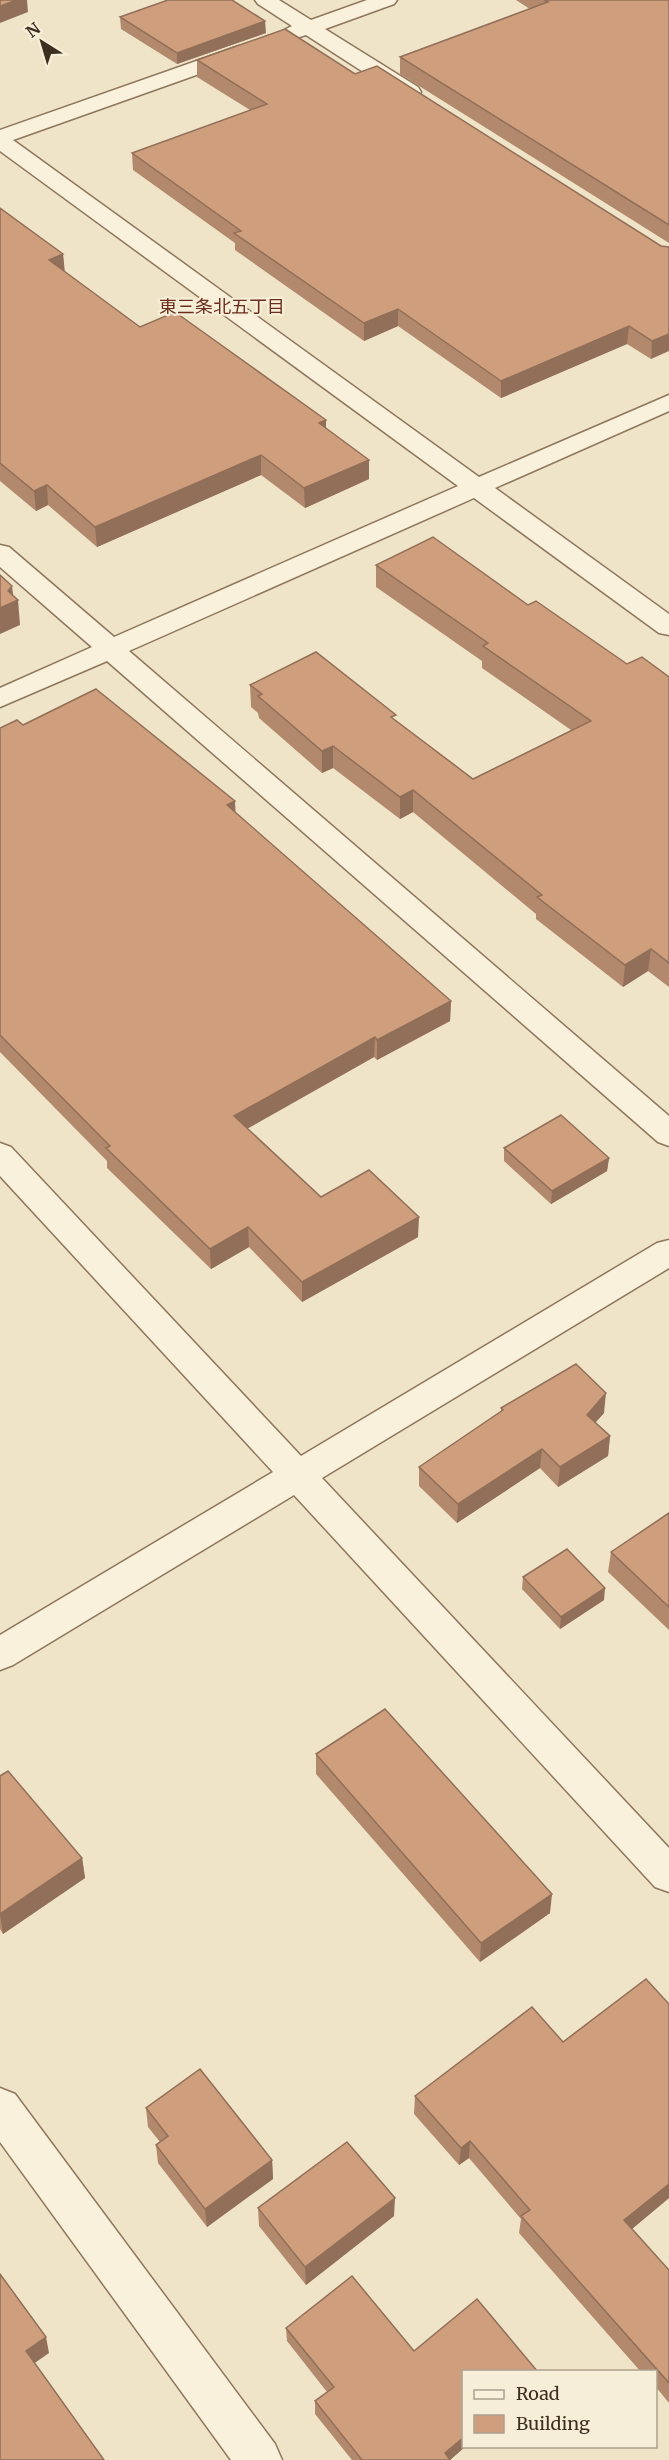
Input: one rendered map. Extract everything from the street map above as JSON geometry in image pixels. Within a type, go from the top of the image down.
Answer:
[{"type":"street","points":[[265,0],[428,104]]},
{"type":"street","points":[[275,39],[387,0]]},
{"type":"street","points":[[0,139],[253,47]]},
{"type":"street","points":[[0,139],[669,627]]},
{"type":"street","points":[[0,698],[669,402]]},
{"type":"street","points":[[0,553],[669,1134]]},
{"type":"street","points":[[0,1155],[669,1875]]},
{"type":"street","points":[[0,1654],[669,1252]]},
{"type":"street","points":[[0,2108],[259,2460]]},
{"type":"building","points":[[0,0],[17,0],[0,6]]},
{"type":"building","points":[[168,0],[232,0],[265,21],[177,53],[120,17]]},
{"type":"building","points":[[544,0],[669,0],[669,225],[400,57],[548,2]]},
{"type":"building","points":[[285,29],[355,74],[377,66],[661,246],[669,247],[669,334],[652,341],[629,326],[501,381],[398,309],[364,323],[234,233],[241,231],[132,153],[267,104],[197,60]]},
{"type":"building","points":[[0,208],[63,254],[49,260],[140,327],[175,312],[326,420],[319,423],[369,460],[304,488],[261,455],[95,527],[47,485],[34,491],[0,463]]},
{"type":"building","points":[[433,537],[528,605],[536,601],[627,664],[642,657],[669,677],[669,963],[651,949],[625,965],[537,897],[542,895],[413,790],[400,797],[333,746],[322,751],[258,696],[262,694],[250,685],[316,652],[396,715],[391,717],[473,779],[591,721],[483,646],[488,643],[376,565]]},
{"type":"building","points":[[0,575],[12,586],[8,591],[18,600],[0,608]]},
{"type":"building","points":[[96,689],[235,801],[227,805],[451,1001],[377,1040],[375,1037],[234,1116],[321,1197],[369,1170],[419,1217],[302,1282],[248,1227],[210,1249],[106,1148],[110,1146],[0,1035],[0,728],[17,720],[23,725]]},
{"type":"building","points":[[561,1115],[609,1158],[552,1191],[504,1148]]},
{"type":"building","points":[[576,1364],[606,1393],[587,1415],[610,1436],[560,1467],[542,1449],[458,1504],[419,1467],[503,1410],[501,1408]]},
{"type":"building","points":[[669,1513],[669,1607],[611,1552]]},
{"type":"building","points":[[567,1549],[605,1588],[561,1617],[523,1577]]},
{"type":"building","points":[[385,1709],[552,1894],[481,1943],[316,1754]]},
{"type":"building","points":[[8,1771],[82,1858],[0,1914],[0,1776]]},
{"type":"building","points":[[646,1979],[669,2004],[669,2184],[624,2220],[669,2270],[669,2383],[521,2216],[530,2210],[470,2141],[461,2148],[415,2096],[532,2007],[563,2042]]},
{"type":"building","points":[[200,2069],[272,2160],[205,2209],[156,2145],[168,2136],[146,2108]]},
{"type":"building","points":[[347,2142],[395,2198],[305,2267],[258,2208]]},
{"type":"building","points":[[0,2274],[46,2337],[26,2351],[104,2460],[0,2460]]},
{"type":"building","points":[[352,2276],[414,2351],[477,2299],[536,2370],[462,2370],[462,2439],[445,2453],[450,2460],[362,2460],[315,2401],[334,2387],[286,2328]]},
{"type":"district","name":"東三条北五丁目","points":[[222,307]]}]
